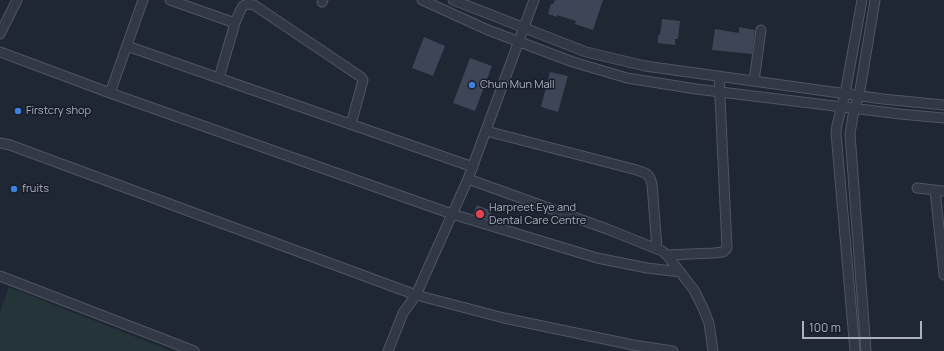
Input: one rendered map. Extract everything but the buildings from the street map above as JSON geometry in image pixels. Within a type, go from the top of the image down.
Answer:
[{"type":"street","points":[[0,34],[18,0]]},
{"type":"street","points":[[110,93],[143,0]]},
{"type":"street","points":[[170,0],[235,23]]},
{"type":"street","points":[[422,0],[488,30],[519,42],[573,62],[627,78],[720,92],[854,109],[944,118]]},
{"type":"street","points":[[453,0],[586,52],[645,66],[859,96],[944,105]]},
{"type":"street","points":[[388,351],[403,314],[416,295],[473,167],[534,0]]},
{"type":"street","points":[[855,351],[836,133],[845,94],[862,0]]},
{"type":"street","points":[[866,351],[850,134],[854,109],[859,96],[875,0]]},
{"type":"street","points":[[219,78],[235,23],[243,6],[247,4],[254,5],[361,77],[363,80],[351,124]]},
{"type":"street","points":[[754,81],[761,30]]},
{"type":"street","points":[[126,46],[473,167]]},
{"type":"street","points":[[0,52],[110,93],[452,214],[598,258],[647,268],[680,272]]},
{"type":"street","points":[[667,255],[723,252],[727,248],[719,76]]},
{"type":"street","points":[[486,131],[637,170],[647,174],[652,184],[657,248]]},
{"type":"street","points":[[0,139],[10,145]]},
{"type":"street","points":[[0,143],[10,145],[416,295],[512,320],[633,345],[673,351]]},
{"type":"street","points":[[468,179],[657,248],[667,255],[694,290],[703,308],[709,323],[713,351]]},
{"type":"street","points":[[917,188],[939,191],[944,275]]},
{"type":"street","points":[[0,276],[194,351]]},
{"type":"shaded area","points":[[9,287],[171,351],[0,351],[0,313]]},
{"type":"place","name":"Chun Mun Mall","points":[[472,85]]},
{"type":"place","name":"Firstcry shop","points":[[18,111]]},
{"type":"place","name":"fruits","points":[[14,189]]},
{"type":"place","name":"Harpreet Eye and Dental Care Centre","points":[[480,214]]}]
